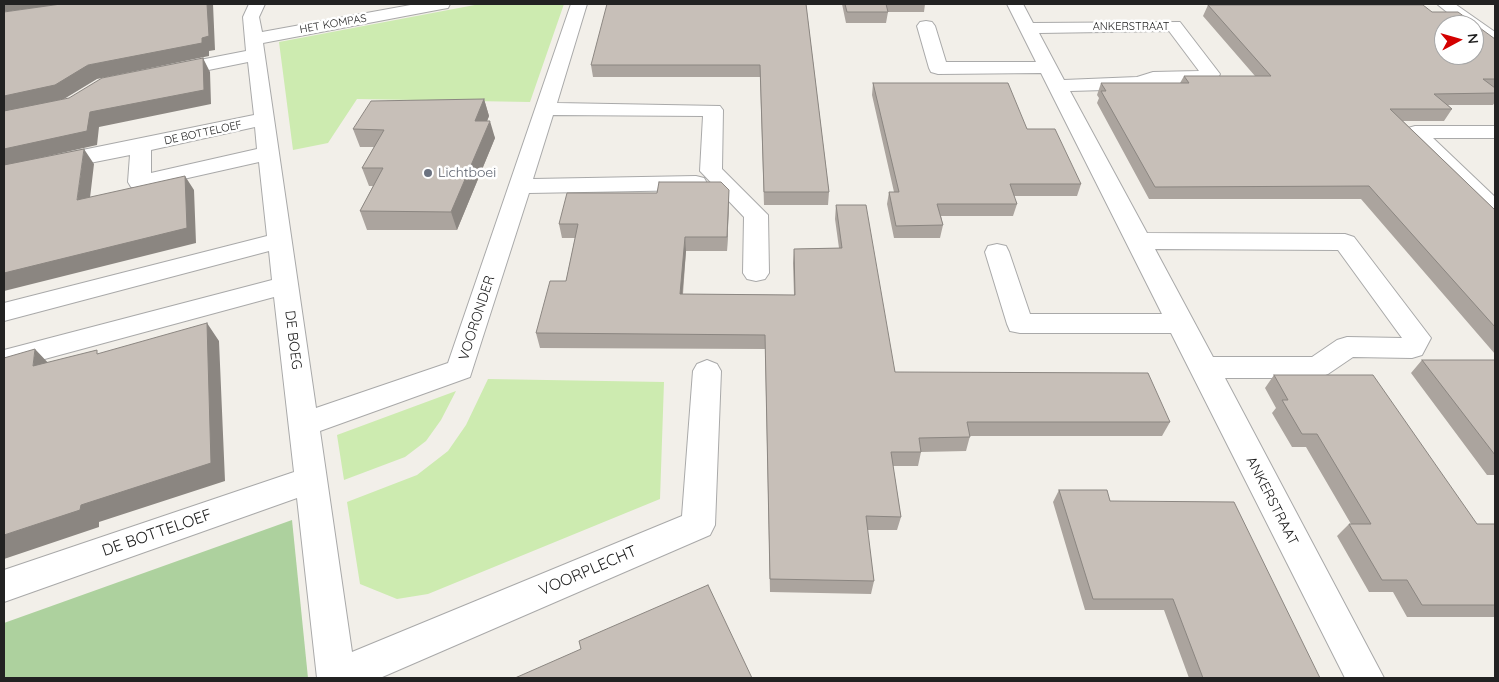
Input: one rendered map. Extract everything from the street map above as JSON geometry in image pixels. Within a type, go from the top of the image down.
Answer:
[{"type":"street","name":"DE BOEG","points":[[257,4],[251,17],[336,678]]},
{"type":"street","name":"HET KOMPAS","points":[[150,76],[255,47],[442,4]]},
{"type":"street","name":"VOORONDER","points":[[303,425],[460,370],[579,4]]},
{"type":"street","name":"ANKERSTRAAT","points":[[1015,4],[1365,678]]},
{"type":"street","points":[[1445,4],[1495,40]]},
{"type":"street","points":[[926,26],[938,68],[1052,76]]},
{"type":"street","name":"ANKERSTRAAT","points":[[1028,28],[1174,26],[1211,74],[1153,78],[1140,83],[1052,76]]},
{"type":"street","points":[[520,186],[696,184],[711,170],[713,110],[546,109]]},
{"type":"street","points":[[1495,118],[1487,119],[1495,125]]},
{"type":"street","name":"DE BOTTELOEF","points":[[4,174],[265,119]]},
{"type":"street","points":[[1495,132],[1415,132],[1495,210]]},
{"type":"street","points":[[141,146],[139,182],[269,153]]},
{"type":"street","points":[[711,170],[756,215],[756,273]]},
{"type":"street","points":[[4,312],[280,240]]},
{"type":"street","points":[[1138,240],[1345,242],[1417,338],[1412,348],[1347,347],[1318,367],[1204,368]]},
{"type":"street","points":[[997,252],[1020,324],[1180,323]]},
{"type":"street","points":[[4,360],[286,285]]},
{"type":"street","name":"VOORPLECHT","points":[[336,678],[698,525],[707,371]]},
{"type":"street","name":"DE BOTTELOEF","points":[[4,586],[311,480]]},
{"type":"green space","points":[[480,4],[564,4],[530,102],[357,99],[328,143],[293,150],[279,42]]},
{"type":"green space","points":[[488,379],[664,382],[660,499],[428,594],[397,599],[360,584],[347,502],[417,475],[448,451],[466,425]]},
{"type":"green space","points":[[456,391],[441,420],[426,441],[405,457],[344,480],[337,435]]},
{"type":"green space","points":[[292,520],[308,678],[4,678],[4,623]]},
{"type":"building","points":[[61,4],[207,4],[209,36],[202,38],[202,43],[88,65],[55,85],[4,96],[4,12]]},
{"type":"building","points":[[607,4],[806,4],[829,192],[764,192],[760,65],[591,65]]},
{"type":"building","points":[[845,4],[886,4],[888,12],[847,12]]},
{"type":"building","points":[[1208,5],[1423,5],[1432,12],[1458,12],[1462,15],[1434,15],[1434,65],[1484,65],[1484,31],[1495,39],[1495,79],[1483,79],[1495,88],[1495,93],[1434,94],[1452,109],[1390,109],[1495,210],[1495,327],[1369,186],[1155,187],[1101,91],[1106,91],[1101,83],[1189,83],[1184,76],[1271,76]]},
{"type":"building","points":[[203,58],[204,90],[90,112],[87,131],[4,149],[4,111],[69,98],[102,78]]},
{"type":"building","points":[[873,83],[1008,83],[1027,129],[1055,129],[1081,184],[1010,184],[1017,204],[937,204],[943,225],[896,226],[889,192],[899,192]]},
{"type":"building","name":"Lichtboei","points":[[484,99],[475,121],[490,121],[451,212],[360,211],[383,168],[362,168],[384,130],[353,129],[371,101]]},
{"type":"building","points":[[84,149],[77,200],[185,176],[187,228],[4,273],[4,165]]},
{"type":"building","points":[[659,182],[721,182],[729,190],[727,237],[685,237],[680,294],[795,295],[794,249],[842,248],[836,205],[866,205],[895,372],[1148,373],[1170,422],[967,422],[970,437],[919,438],[921,452],[891,452],[901,517],[866,516],[874,581],[770,579],[765,335],[536,333],[550,281],[566,281],[578,224],[559,224],[567,193],[657,193]]},
{"type":"building","points":[[207,323],[211,463],[81,505],[80,510],[4,535],[4,358],[35,349],[33,366],[97,350],[97,354]]},
{"type":"building","points":[[1422,360],[1495,360],[1495,455]]},
{"type":"building","points":[[1274,375],[1373,375],[1477,524],[1495,524],[1495,605],[1422,605],[1407,580],[1382,580],[1349,524],[1371,524],[1317,434],[1302,434],[1282,400],[1288,400]]},
{"type":"building","points":[[1059,490],[1107,490],[1110,501],[1234,502],[1320,678],[1203,678],[1173,599],[1093,599]]},
{"type":"building","points":[[708,585],[752,678],[515,678],[581,649],[579,641]]},
{"type":"place","name":"Lichtboei","points":[[428,173]]}]
